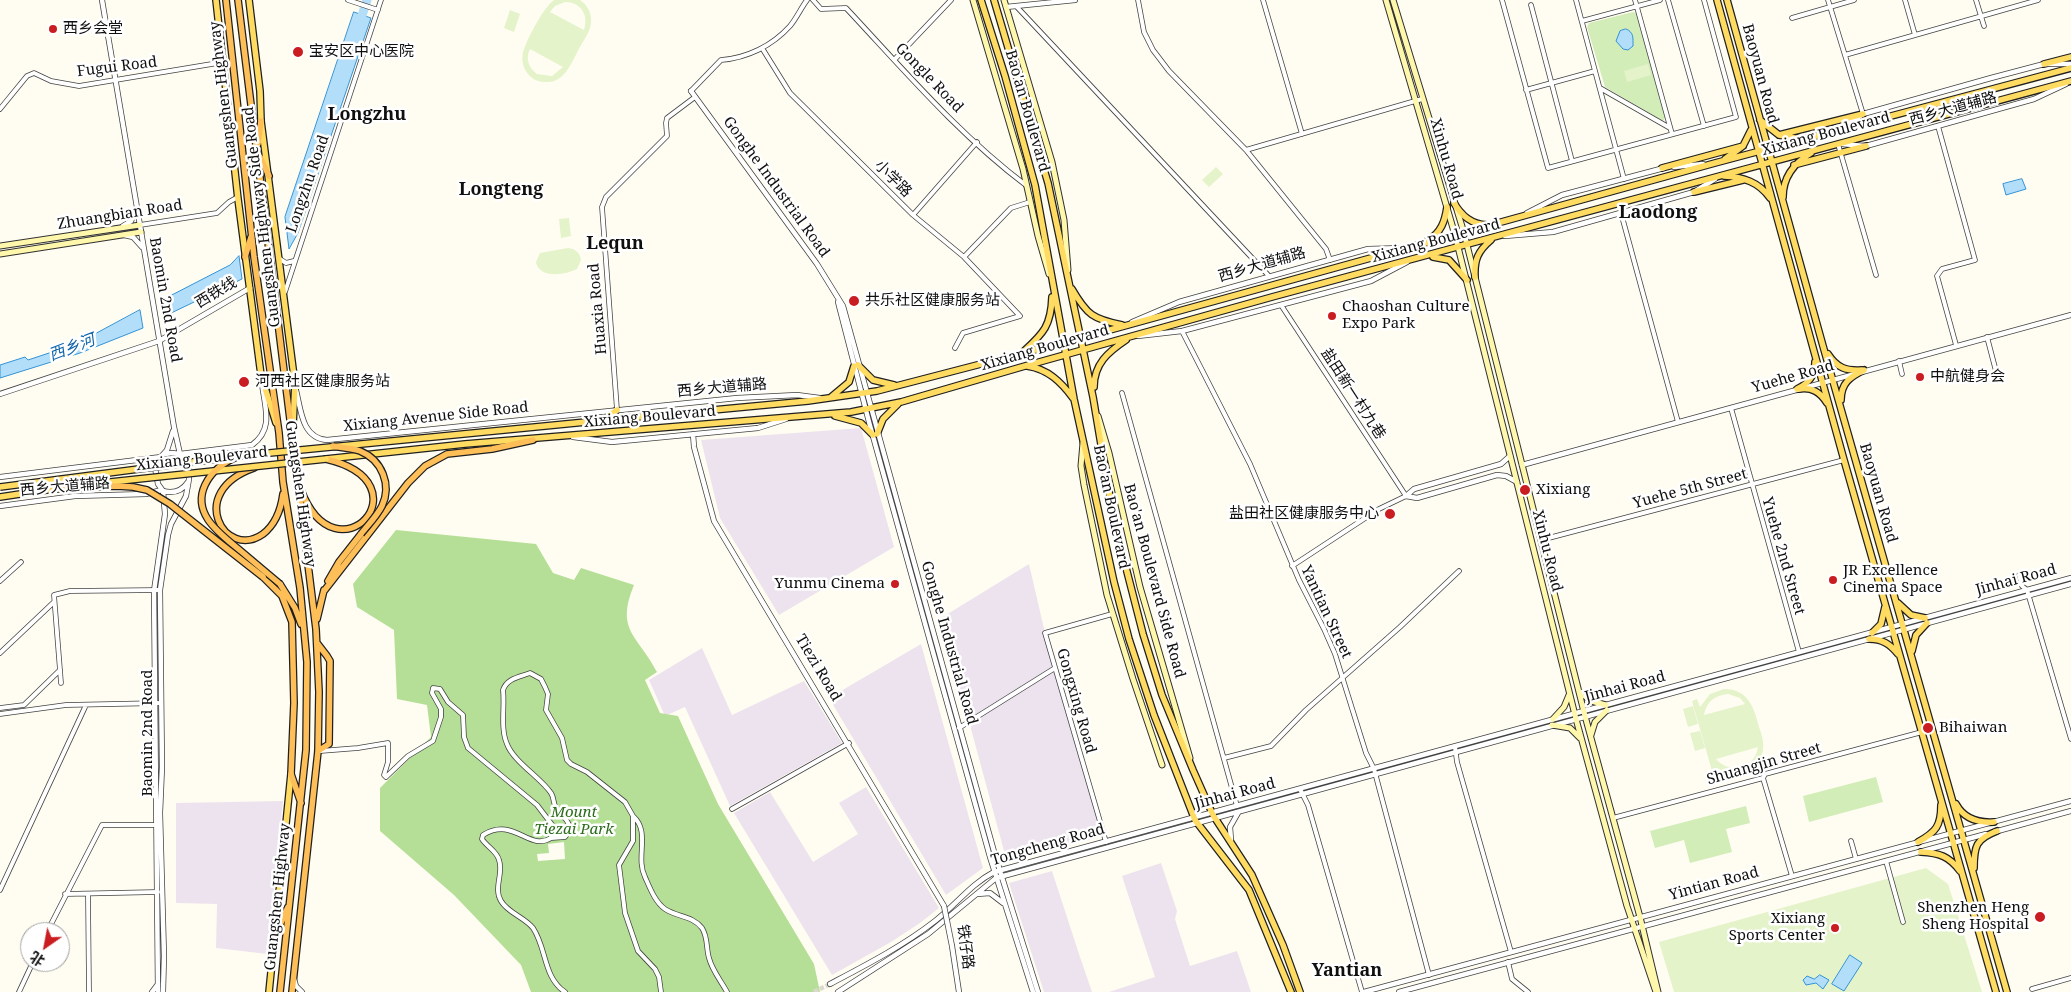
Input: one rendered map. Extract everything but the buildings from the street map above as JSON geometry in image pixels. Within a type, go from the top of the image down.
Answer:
[{"type":"highway","name":"Guangshen Highway","points":[[226,0],[252,232],[284,482],[300,588],[305,640],[307,726],[301,806],[280,992]]},
{"type":"highway","name":"Guangshen Highway","points":[[238,0],[317,643],[318,751],[292,992]]},
{"type":"highway","points":[[261,121],[257,152],[269,176]]},
{"type":"highway","points":[[245,257],[252,232]]},
{"type":"highway","points":[[324,591],[408,483],[425,466],[447,454],[492,449],[533,440]]},
{"type":"highway","points":[[316,629],[324,591],[333,571],[383,505],[386,487],[381,469],[368,455],[359,451],[334,446]]},
{"type":"highway","points":[[239,456],[217,468],[207,480],[201,497],[204,513],[218,532],[280,584],[295,608],[305,640]]},
{"type":"highway","points":[[297,480],[312,514],[332,528],[346,529],[360,524],[369,515],[373,500],[370,484],[358,471],[349,466],[326,459]]},
{"type":"highway","points":[[260,466],[238,475],[225,486],[217,500],[216,517],[228,534],[238,539],[253,539],[260,536],[270,527],[281,507],[284,482]]},
{"type":"highway","points":[[53,489],[117,486],[147,490],[170,504],[263,577],[282,596],[292,622],[294,703],[291,774],[301,806]]},
{"type":"highway","points":[[317,643],[330,661],[328,744],[318,751]]},
{"type":"highway","points":[[274,938],[290,903]]},
{"type":"main road","name":"Guangshen Highway Side Road","points":[[216,0],[245,257],[261,376],[279,433]]},
{"type":"main road","name":"Guangshen Highway Side Road","points":[[249,0],[260,91],[261,121],[295,384],[292,432]]},
{"type":"main road","points":[[973,0],[1027,186],[1053,288],[1049,322],[1040,337],[1022,352]]},
{"type":"main road","name":"Bao'an Boulevard","points":[[981,0],[1005,76],[1041,212],[1074,399],[1114,582],[1129,639],[1154,715],[1196,821],[1249,890],[1290,992]]},
{"type":"main road","name":"Bao'an Boulevard","points":[[994,0],[1039,152],[1084,350],[1114,521],[1128,581],[1162,695],[1214,816],[1252,875],[1300,990]]},
{"type":"main road","points":[[1004,0],[1052,162],[1065,231],[1070,285],[1089,314],[1101,321],[1124,326]]},
{"type":"main road","name":"Xinhu Road","points":[[1386,0],[1467,280],[1575,716],[1634,928],[1657,992]]},
{"type":"main road","name":"Xinhu Road","points":[[1393,0],[1464,233],[1584,714],[1643,926],[1657,992]]},
{"type":"main road","name":"Baoyuan Road","points":[[1717,0],[1844,460],[1996,992]]},
{"type":"main road","name":"Baoyuan Road","points":[[1727,0],[1771,162],[2007,992]]},
{"type":"main road","points":[[2044,64],[2071,57]]},
{"type":"main road","name":"Xixiang Boulevard","points":[[0,487],[239,456],[605,419],[828,399],[863,393],[1081,338],[1715,163],[2071,68]]},
{"type":"main road","name":"Xixiang Boulevard","points":[[0,497],[53,489],[465,444],[533,440],[868,409],[901,402],[1025,366],[1720,175],[2071,82]]},
{"type":"main road","points":[[1746,108],[1752,112],[1756,106]]},
{"type":"main road","points":[[1779,135],[1863,114]]},
{"type":"main road","points":[[1759,118],[1766,126],[1779,135],[1790,138],[1809,138]]},
{"type":"main road","points":[[1715,163],[1743,146],[1752,128]]},
{"type":"main road","points":[[1662,168],[1743,146]]},
{"type":"main road","points":[[1794,165],[1866,146]]},
{"type":"main road","points":[[1784,207],[1784,184],[1786,177],[1794,165],[1816,150]]},
{"type":"main road","points":[[1720,175],[1753,182],[1765,192],[1775,210]]},
{"type":"main road","points":[[1694,192],[1746,180]]},
{"type":"main road","points":[[1454,203],[1462,214],[1470,220],[1480,224],[1494,225]]},
{"type":"main road","points":[[1420,245],[1432,238],[1440,230],[1445,220],[1447,207]]},
{"type":"main road","name":"Zhuangbian Road","points":[[0,246],[140,225]]},
{"type":"main road","name":"Zhuangbian Road","points":[[0,254],[140,232]]},
{"type":"main road","points":[[1474,277],[1475,262],[1478,254],[1495,238]]},
{"type":"main road","points":[[1426,257],[1441,257],[1449,260],[1467,280]]},
{"type":"main road","points":[[1093,397],[1094,383],[1100,363],[1110,351],[1130,337]]},
{"type":"main road","points":[[1797,389],[1808,382],[1814,374],[1815,362],[1812,345]]},
{"type":"main road","points":[[1823,346],[1829,356],[1841,368],[1846,370],[1864,370]]},
{"type":"main road","points":[[828,399],[849,382],[856,365],[873,380],[899,385]]},
{"type":"main road","points":[[1025,366],[1038,368],[1051,375],[1061,383],[1074,399]]},
{"type":"main road","points":[[1842,412],[1842,389],[1848,379],[1864,370]]},
{"type":"main road","points":[[1797,389],[1809,389],[1818,392],[1830,410]]},
{"type":"main road","name":"Bao'an Boulevard Side Road","points":[[1093,397],[1109,453],[1140,587],[1193,770]]},
{"type":"main road","points":[[828,414],[861,423],[875,435],[883,419],[901,402]]},
{"type":"main road","points":[[605,419],[617,410]]},
{"type":"main road","points":[[1083,440],[1081,453],[1084,485],[1112,614],[1162,765]]},
{"type":"main road","points":[[1894,592],[1898,602],[1907,613],[1926,620],[1912,644],[1912,658]]},
{"type":"main road","points":[[1872,632],[1879,627],[1883,619],[1885,600]]},
{"type":"main road","points":[[1869,640],[1875,639],[1886,643],[1901,658]]},
{"type":"main road","points":[[1578,690],[1591,701],[1606,708],[1595,722],[1591,738]]},
{"type":"main road","points":[[1553,719],[1564,707],[1569,692]]},
{"type":"main road","points":[[1552,725],[1570,728],[1582,740]]},
{"type":"main road","points":[[269,992],[291,774]]},
{"type":"main road","points":[[1918,842],[1936,829],[1940,818],[1941,798]]},
{"type":"main road","points":[[1952,798],[1958,809],[1969,818],[1980,822],[1994,822]]},
{"type":"main road","points":[[1975,880],[1974,855],[1977,844],[1986,835],[1997,831]]},
{"type":"main road","points":[[1921,852],[1945,856],[1954,863],[1963,875]]},
{"type":"street","name":"Baomin 2nd Road","points":[[102,0],[140,232],[180,454]]},
{"type":"street","points":[[348,0],[376,10]]},
{"type":"street","name":"Longzhu Road","points":[[284,295],[376,10],[381,0]]},
{"type":"street","points":[[691,91],[721,60],[739,59],[762,48],[790,26],[807,0]]},
{"type":"street","name":"Gongle Road","points":[[813,0],[821,9],[846,8],[949,116],[1027,186]]},
{"type":"street","points":[[895,59],[951,0]]},
{"type":"street","points":[[1006,7],[1075,0]]},
{"type":"street","points":[[1138,0],[1144,32],[1153,50],[1194,98],[1246,150],[1326,250],[1330,260]]},
{"type":"street","points":[[1263,0],[1302,134]]},
{"type":"street","points":[[1502,0],[1548,168],[1736,117],[1704,0]]},
{"type":"street","points":[[1576,0],[1624,179]]},
{"type":"street","points":[[1635,0],[1672,134]]},
{"type":"street","points":[[1582,21],[1660,0]]},
{"type":"street","points":[[1668,0],[1704,126]]},
{"type":"street","points":[[1828,0],[1863,114]]},
{"type":"street","points":[[1792,18],[1854,0]]},
{"type":"street","points":[[1905,0],[1915,35]]},
{"type":"street","points":[[1976,0],[1984,26]]},
{"type":"street","points":[[1845,55],[2038,0]]},
{"type":"street","points":[[1531,5],[1572,161]]},
{"type":"street","points":[[1016,6],[1269,276]]},
{"type":"street","name":"小学路","points":[[762,48],[790,93],[913,215],[964,257],[1020,316],[963,333],[955,348]]},
{"type":"street","name":"Fugui Road","points":[[0,109],[27,76],[34,73],[51,81],[79,86],[224,62]]},
{"type":"street","name":"西乡大道辅路","points":[[1840,130],[1863,114],[2044,64],[2071,64]]},
{"type":"street","points":[[1526,90],[1596,71]]},
{"type":"street","name":"西乡大道辅路","points":[[1838,144],[1866,146],[2034,99],[2071,82]]},
{"type":"street","points":[[1600,88],[1670,128]]},
{"type":"street","name":"Gonghe Industrial Road","points":[[691,91],[817,264],[838,300],[997,871],[1038,992]]},
{"type":"street","name":"Huaxia Road","points":[[617,410],[602,207],[606,198],[666,136],[667,118],[695,97]]},
{"type":"street","points":[[1246,150],[1422,99]]},
{"type":"street","points":[[1938,126],[1975,260],[1942,269],[1937,276],[1956,345]]},
{"type":"street","points":[[913,215],[977,142]]},
{"type":"street","points":[[1838,144],[1876,275]]},
{"type":"street","points":[[1515,219],[1562,195],[1662,168],[1715,163]]},
{"type":"street","points":[[1495,238],[1553,232],[1621,213],[1694,192],[1720,175]]},
{"type":"street","name":"Zhuangbian Road","points":[[140,225],[217,213],[238,197]]},
{"type":"street","points":[[964,257],[1012,208],[1030,202]]},
{"type":"street","points":[[120,228],[131,221],[134,216],[136,203]]},
{"type":"street","points":[[1621,213],[1678,422]]},
{"type":"street","points":[[120,235],[138,241],[144,253]]},
{"type":"street","name":"西乡大道辅路","points":[[1124,326],[1179,302],[1269,276],[1368,249],[1412,247]]},
{"type":"street","points":[[280,259],[286,263],[294,261]]},
{"type":"street","points":[[1130,337],[1182,331],[1371,281],[1410,261]]},
{"type":"street","name":"西铁线","points":[[0,394],[159,341],[250,288]]},
{"type":"street","name":"盐田新一村九巷","points":[[1281,305],[1406,496]]},
{"type":"street","name":"Yuehe Road","points":[[1522,465],[1822,381],[2071,315]]},
{"type":"street","name":"Yantian Street","points":[[1182,331],[1250,464],[1292,566],[1324,629],[1343,678],[1366,753],[1376,775],[1429,975]]},
{"type":"street","points":[[1987,337],[1997,375]]},
{"type":"street","points":[[1899,361],[1902,374]]},
{"type":"street","name":"西乡大道辅路","points":[[0,477],[162,456],[172,453],[180,454],[252,445],[260,439],[267,423],[261,376]]},
{"type":"street","name":"Xixiang Avenue Side Road","points":[[295,384],[307,430],[314,437],[327,440],[617,410]]},
{"type":"street","points":[[1122,393],[1237,806]]},
{"type":"street","name":"西乡大道辅路","points":[[617,410],[737,398],[797,395],[828,399]]},
{"type":"street","name":"Yuehe 2nd Street","points":[[1731,408],[1799,652]]},
{"type":"street","points":[[567,436],[612,442],[758,428],[791,417]]},
{"type":"street","points":[[163,491],[158,484],[156,468],[170,444],[174,427]]},
{"type":"street","name":"Tiezi Road","points":[[694,434],[694,446],[714,521],[849,744],[944,906]]},
{"type":"street","name":"Gonghe Industrial Road","points":[[875,435],[959,728],[997,871]]},
{"type":"street","points":[[180,454],[188,461],[189,479]]},
{"type":"street","points":[[1292,566],[1379,508],[1406,496],[1414,489],[1501,464],[1510,456]]},
{"type":"street","name":"Yuehe 5th Street","points":[[1541,540],[1844,460]]},
{"type":"street","points":[[1406,496],[1417,498],[1498,475],[1506,476],[1517,482]]},
{"type":"street","name":"Baomin 2nd Road","points":[[157,590],[171,524],[182,504],[189,479]]},
{"type":"street","name":"西乡大道辅路","points":[[0,506],[75,496],[146,494],[163,491],[170,493],[180,491],[189,479]]},
{"type":"street","name":"Baomin 2nd Road","points":[[163,491],[165,523],[157,590],[164,992]]},
{"type":"street","points":[[146,494],[157,498],[165,506]]},
{"type":"street","points":[[0,581],[21,562]]},
{"type":"street","points":[[1224,758],[1271,746],[1306,710],[1459,571]]},
{"type":"street","points":[[2020,574],[2022,586],[2027,590],[2029,596],[2071,739]]},
{"type":"street","name":"Jinhai Road","points":[[1214,816],[1237,806],[1553,719],[1584,714],[1869,640],[1893,630],[2071,578]]},
{"type":"street","name":"Jinhai Road","points":[[1926,620],[2029,596],[2071,584]]},
{"type":"street","points":[[61,684],[54,595],[70,591],[157,590]]},
{"type":"street","points":[[0,653],[54,602]]},
{"type":"street","name":"Gongxing Road","points":[[1106,842],[1045,633],[1112,614]]},
{"type":"street","name":"Jinhai Road","points":[[1606,708],[1872,632],[1893,630]]},
{"type":"street","points":[[959,728],[1055,668]]},
{"type":"street","points":[[0,702],[2,707],[24,705],[60,670]]},
{"type":"street","points":[[565,992],[555,984],[550,976],[532,927],[502,902],[498,890],[499,857],[482,839],[482,835],[499,828],[514,832],[536,842],[545,842],[551,838],[565,837],[568,832],[569,823],[557,809],[552,794],[507,747],[504,729],[503,690],[509,680],[530,673],[541,679],[546,687],[548,694],[546,710],[562,738],[567,760],[587,772],[625,802],[640,824],[642,832],[641,866],[650,889],[658,902],[666,909],[690,919],[703,929],[709,959],[727,992]]},
{"type":"street","points":[[318,751],[358,748],[388,743],[388,762],[384,774],[386,777],[408,756],[429,745],[436,737],[441,717],[441,709],[432,693],[433,688],[436,687],[440,689],[448,702],[463,715],[464,737],[468,748],[537,805],[553,826],[551,838]]},
{"type":"street","name":"Baomin 2nd Road","points":[[158,703],[156,825],[158,992]]},
{"type":"street","points":[[0,714],[66,705],[158,703]]},
{"type":"street","points":[[0,890],[86,705]]},
{"type":"street","name":"Jinhai Road","points":[[1188,826],[1196,821],[1214,816],[1239,812],[1456,753],[1552,725],[1575,716]]},
{"type":"street","name":"Shuangjin Street","points":[[1613,818],[1763,778],[1765,774],[1922,732]]},
{"type":"street","points":[[732,809],[849,744]]},
{"type":"street","points":[[1455,747],[1481,851],[1511,952]]},
{"type":"street","points":[[1763,778],[1792,876]]},
{"type":"street","points":[[1300,789],[1308,805],[1363,992]]},
{"type":"street","name":"Yintian Road","points":[[1363,992],[2071,801]]},
{"type":"street","name":"Yintian Road","points":[[1398,992],[2071,811]]},
{"type":"street","points":[[1232,844],[1230,827],[1233,819],[1239,812]]},
{"type":"street","points":[[633,816],[633,841],[619,865],[625,913],[638,951],[655,969],[661,992]]},
{"type":"street","name":"Tongcheng Road","points":[[830,984],[872,962],[924,929],[982,878],[997,871],[1186,820]]},
{"type":"street","name":"Jinhai Road","points":[[1186,820],[1196,821]]},
{"type":"street","points":[[52,922],[102,825],[156,825]]},
{"type":"street","name":"Tongcheng Road","points":[[838,992],[928,934],[999,877],[1188,826]]},
{"type":"street","points":[[1851,841],[1856,859]]},
{"type":"street","points":[[1886,861],[1903,922]]},
{"type":"street","name":"Gonghe Industrial Road","points":[[999,877],[1005,904],[1033,992]]},
{"type":"street","points":[[65,894],[158,892]]},
{"type":"street","points":[[974,896],[985,892],[990,893],[1005,904]]},
{"type":"street","points":[[88,894],[89,992]]},
{"type":"street","name":"铁仔路","points":[[944,906],[959,992]]},
{"type":"street","points":[[1508,962],[1512,979],[1528,992]]},
{"type":"street","points":[[18,992],[28,972]]},
{"type":"street","points":[[294,978],[296,986],[302,992]]},
{"type":"street","points":[[2032,989],[2071,978]]},
{"type":"street","points":[[152,992],[158,983]]},
{"type":"street","points":[[165,983],[169,992]]},
{"type":"street","points":[[1300,990],[1305,992]]},
{"type":"shaded area","points":[[861,428],[894,547],[779,615],[720,518],[701,440]]},
{"type":"shaded area","points":[[1029,564],[1045,633],[1104,836],[1007,862],[941,618]]},
{"type":"shaded area","points":[[921,644],[983,868],[946,895],[829,698]]},
{"type":"shaded area","points":[[702,648],[732,715],[804,681],[842,743],[730,806],[685,707],[665,716],[649,680]]},
{"type":"shaded area","points":[[866,787],[939,908],[891,942],[832,975],[734,813],[770,792],[813,862],[858,834],[839,803]]},
{"type":"shaded area","points":[[283,801],[267,954],[216,948],[217,904],[176,903],[176,803]]},
{"type":"shaded area","points":[[1161,863],[1177,911],[1175,919],[1190,966],[1237,951],[1251,992],[1109,992],[1155,977],[1122,876]]},
{"type":"shaded area","points":[[1052,871],[1092,992],[1044,992],[1009,883]]},
{"type":"green space","points":[[554,0],[580,0],[589,11],[591,23],[588,33],[571,65],[563,75],[552,82],[542,82],[535,80],[528,74],[523,65],[523,55],[533,30]],"holes":[[[565,2],[575,4],[582,10],[585,19],[584,30],[550,12],[555,6]],[[530,49],[563,67],[552,76],[537,74],[529,63]]]},
{"type":"green space","points":[[510,10],[520,14],[514,32],[504,28]]},
{"type":"green space","points":[[1633,12],[1636,13],[1665,118],[1663,121],[1605,87],[1587,27],[1589,23]]},
{"type":"green space","points":[[1648,64],[1651,75],[1627,82],[1624,71]]},
{"type":"green space","points":[[1216,167],[1223,174],[1209,187],[1202,180]]},
{"type":"green space","points":[[569,218],[571,236],[561,238],[559,219]]},
{"type":"green space","points":[[568,248],[575,250],[580,255],[581,260],[577,269],[566,273],[553,274],[542,271],[538,267],[536,262],[540,253]]},
{"type":"green space","name":"Mount Tiezai Park","points":[[396,530],[536,544],[553,573],[574,580],[581,568],[634,585],[629,600],[628,623],[631,632],[657,672],[645,680],[660,713],[678,716],[718,804],[814,964],[820,992],[531,992],[521,965],[454,895],[380,831],[380,788],[431,737],[427,705],[397,699],[394,630],[357,607],[353,584]],"holes":[[[564,842],[565,859],[538,861],[537,854],[549,853],[548,844]]]},
{"type":"green space","points":[[1724,689],[1739,692],[1752,706],[1762,736],[1763,750],[1757,764],[1745,772],[1731,773],[1717,768],[1719,777],[1714,778],[1692,701],[1697,699],[1700,707],[1710,694]],"holes":[[[1728,694],[1740,698],[1745,704],[1704,715],[1707,706],[1712,700]],[[1758,747],[1752,760],[1747,765],[1741,767],[1728,767],[1716,759]]]},
{"type":"green space","points":[[1693,706],[1698,724],[1688,727],[1683,709]]},
{"type":"green space","points":[[1700,731],[1705,748],[1695,751],[1690,733]]},
{"type":"green space","points":[[1876,777],[1883,802],[1809,822],[1803,796]]},
{"type":"green space","points":[[1746,806],[1750,823],[1726,829],[1732,852],[1690,863],[1684,840],[1655,848],[1650,831]]},
{"type":"green space","name":"Xixiang Sports Center","points":[[1926,868],[1948,884],[1982,992],[1674,992],[1659,942]]},
{"type":"water","points":[[354,12],[371,18],[298,233],[289,249],[285,217]]},
{"type":"water","points":[[1626,29],[1632,34],[1633,38],[1633,46],[1628,50],[1623,49],[1616,41],[1620,31]]},
{"type":"water","points":[[2022,179],[2026,189],[2006,195],[2003,184]]},
{"type":"water","points":[[239,256],[242,279],[167,315],[164,299],[230,265]]},
{"type":"water","name":"西乡河","points":[[140,310],[143,328],[80,353],[0,378],[0,365],[25,357],[28,360],[76,344]]},
{"type":"water","points":[[1850,955],[1862,963],[1844,991],[1832,984]]},
{"type":"water","points":[[1820,975],[1829,980],[1823,989],[1816,983],[1806,985],[1803,980],[1807,976],[1814,979]]},
{"type":"waterway","points":[[359,25],[367,0]]},
{"type":"tunnel","points":[[814,992],[830,984]]},
{"type":"place","name":"西乡会堂","points":[[53,29]]},
{"type":"place","name":"宝安区中心医院","points":[[298,52]]},
{"type":"place","name":"共乐社区健康服务站","points":[[854,301]]},
{"type":"place","name":"Chaoshan Culture Expo Park","points":[[1332,316]]},
{"type":"place","name":"中航健身会","points":[[1920,377]]},
{"type":"place","name":"河西社区健康服务站","points":[[244,382]]},
{"type":"place","name":"Xixiang","points":[[1525,490]]},
{"type":"place","name":"盐田社区健康服务中心","points":[[1390,514]]},
{"type":"place","name":"JR Excellence Cinema Space","points":[[1833,580]]},
{"type":"place","name":"Yunmu Cinema","points":[[895,584]]},
{"type":"place","name":"Bihaiwan","points":[[1928,728]]},
{"type":"place","name":"Shenzhen Heng Sheng Hospital","points":[[2040,917]]},
{"type":"place","name":"Xixiang Sports Center","points":[[1835,928]]},
{"type":"district","name":"Longzhu","points":[[367,115]]},
{"type":"district","name":"Longteng","points":[[501,190]]},
{"type":"district","name":"Laodong","points":[[1658,213]]},
{"type":"district","name":"Lequn","points":[[615,244]]},
{"type":"district","name":"Yantian","points":[[1347,971]]}]
